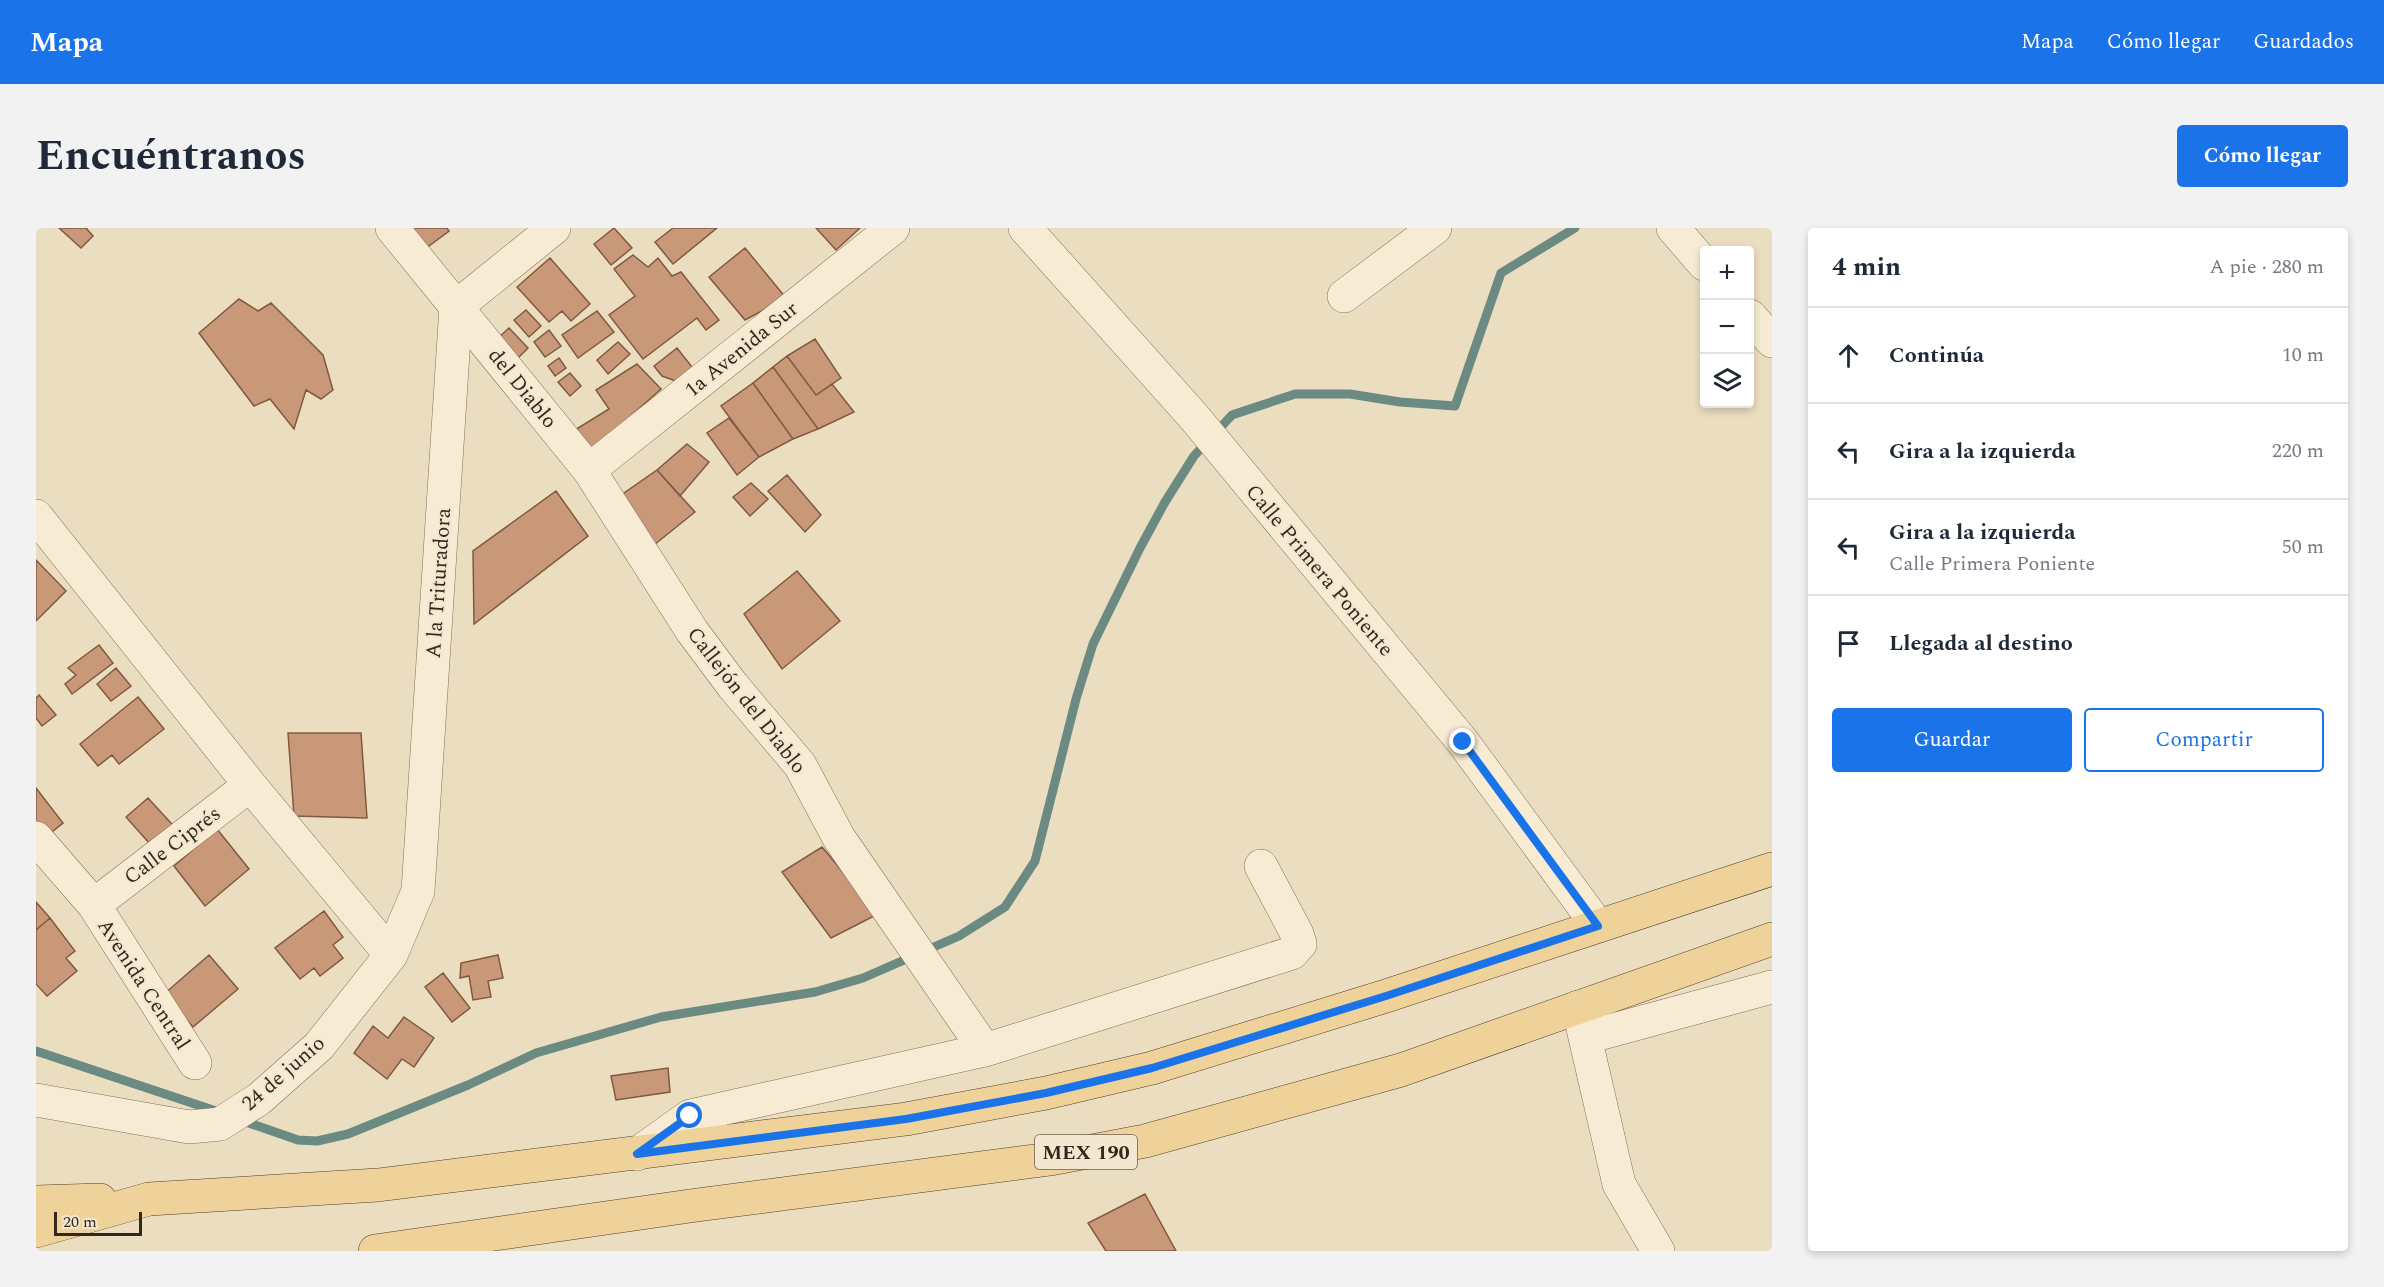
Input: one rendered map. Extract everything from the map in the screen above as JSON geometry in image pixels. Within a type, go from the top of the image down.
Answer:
[{"type":"main road","points":[[36,1202],[149,1199],[378,1185],[906,1119],[1046,1093],[1152,1068],[1386,996],[1772,868]]},
{"type":"main road","name":"MEX 190","points":[[375,1251],[697,1205],[1050,1159],[1145,1141],[1582,1022],[1772,939]]},
{"type":"main road","points":[[36,1231],[149,1199]]},
{"type":"street","points":[[392,228],[456,307],[554,228]]},
{"type":"street","name":"1a Avenida Sur","points":[[589,470],[893,228]]},
{"type":"street","name":"Calle Primera Poniente","points":[[1025,228],[1194,417],[1463,742],[1598,926]]},
{"type":"street","points":[[1344,296],[1435,228]]},
{"type":"street","points":[[1673,228],[1700,259]]},
{"type":"street","name":"del Diablo","points":[[456,307],[589,470]]},
{"type":"street","name":"A la Trituradora","points":[[391,956],[418,891],[456,307]]},
{"type":"street","points":[[1754,321],[1772,341]]},
{"type":"street","name":"Callejón del Diablo","points":[[589,470],[692,631],[733,686],[800,765],[839,838],[985,1050]]},
{"type":"street","points":[[36,516],[250,785],[391,956]]},
{"type":"street","name":"Calle Ciprés","points":[[94,905],[250,785]]},
{"type":"street","name":"Avenida Central","points":[[36,838],[94,905],[195,1064]]},
{"type":"street","points":[[637,1154],[690,1116],[985,1050],[1292,953],[1300,944],[1297,934],[1261,866]]},
{"type":"street","name":"24 de junio","points":[[36,1100],[189,1127],[220,1124],[259,1099],[319,1046],[391,956]]},
{"type":"street","points":[[1658,1251],[1619,1184],[1582,1022],[1772,987]]},
{"type":"building","points":[[59,228],[86,228],[93,236],[81,248]]},
{"type":"building","points":[[409,228],[447,228],[449,231],[425,249]]},
{"type":"building","points":[[614,228],[632,248],[611,265],[594,244]]},
{"type":"building","points":[[673,228],[717,228],[673,264],[655,242]]},
{"type":"building","points":[[816,228],[860,228],[836,250]]},
{"type":"building","points":[[745,248],[786,298],[745,320],[709,277]]},
{"type":"building","points":[[633,255],[648,267],[658,258],[672,276],[681,272],[719,320],[706,330],[697,318],[643,359],[609,315],[635,296],[614,269]]},
{"type":"building","points":[[550,258],[590,304],[571,321],[562,311],[549,322],[517,287]]},
{"type":"building","points":[[239,299],[258,311],[271,303],[323,355],[333,390],[321,399],[306,390],[294,429],[270,399],[254,406],[199,333]]},
{"type":"building","points":[[526,310],[541,326],[529,337],[514,320]]},
{"type":"building","points":[[597,311],[614,332],[578,358],[562,335]]},
{"type":"building","points":[[509,328],[528,348],[515,361],[495,341]]},
{"type":"building","points":[[549,330],[561,346],[545,357],[534,342]]},
{"type":"building","points":[[815,339],[841,378],[816,395],[787,356]]},
{"type":"building","points":[[618,342],[630,354],[608,374],[597,360]]},
{"type":"building","points":[[677,348],[696,372],[681,383],[662,376],[654,366]]},
{"type":"building","points":[[787,356],[816,395],[832,384],[854,412],[818,429],[773,367]]},
{"type":"building","points":[[559,358],[566,368],[555,376],[548,366]]},
{"type":"building","points":[[637,364],[661,389],[585,457],[570,433],[609,409],[596,390]]},
{"type":"building","points":[[773,367],[818,429],[793,439],[753,383]]},
{"type":"building","points":[[570,373],[581,386],[570,396],[558,382]]},
{"type":"building","points":[[753,383],[793,439],[759,457],[721,406]]},
{"type":"building","points":[[729,418],[759,457],[737,475],[707,433]]},
{"type":"building","points":[[687,444],[709,462],[680,496],[657,470]]},
{"type":"building","points":[[657,470],[695,512],[654,545],[617,498]]},
{"type":"building","points":[[787,475],[821,515],[805,532],[768,491]]},
{"type":"building","points":[[751,483],[768,499],[750,516],[733,497]]},
{"type":"building","points":[[556,491],[588,536],[474,624],[473,551]]},
{"type":"building","points":[[36,560],[66,591],[36,621]]},
{"type":"building","points":[[797,571],[840,621],[782,669],[744,614]]},
{"type":"building","points":[[99,645],[113,663],[72,694],[65,684],[76,675],[68,668]]},
{"type":"building","points":[[116,668],[131,686],[111,701],[97,684]]},
{"type":"building","points":[[39,695],[56,715],[42,726],[36,718],[36,698]]},
{"type":"building","points":[[138,697],[164,729],[119,764],[112,755],[98,766],[80,744]]},
{"type":"building","points":[[288,733],[361,733],[367,818],[294,816]]},
{"type":"building","points":[[36,788],[63,823],[43,839],[36,830]]},
{"type":"building","points":[[148,798],[180,833],[158,853],[126,817]]},
{"type":"building","points":[[217,829],[249,869],[205,906],[174,866]]},
{"type":"building","points":[[822,847],[878,914],[831,938],[782,872]]},
{"type":"building","points":[[36,902],[50,918],[36,930]]},
{"type":"building","points":[[324,911],[343,937],[333,945],[343,958],[320,976],[314,968],[300,979],[275,948]]},
{"type":"building","points":[[50,918],[75,951],[66,958],[77,971],[47,996],[36,984],[36,930]]},
{"type":"building","points":[[209,955],[238,989],[193,1027],[164,994]]},
{"type":"building","points":[[498,955],[503,978],[488,981],[491,997],[473,1000],[469,976],[460,978],[461,963]]},
{"type":"building","points":[[443,973],[470,1008],[452,1022],[425,987]]},
{"type":"building","points":[[404,1017],[434,1038],[414,1067],[402,1059],[387,1079],[354,1053],[373,1026],[388,1038]]},
{"type":"building","points":[[668,1068],[670,1092],[616,1100],[611,1076]]},
{"type":"building","points":[[1145,1194],[1176,1251],[1106,1251],[1088,1223]]},
{"type":"waterway","points":[[240,1120],[298,1140],[317,1141],[348,1134],[468,1085],[536,1053],[661,1017],[815,992],[863,978],[959,936],[1005,907],[1035,861],[1076,699],[1093,644],[1140,548],[1194,456],[1232,415],[1295,394],[1350,394],[1400,402],[1455,406],[1501,273],[1575,228]]},
{"type":"waterway","points":[[36,1051],[219,1112]]},
{"type":"route","points":[[690,1116],[637,1154],[906,1119],[1046,1093],[1152,1068],[1386,996],[1598,926],[1463,742]]}]
